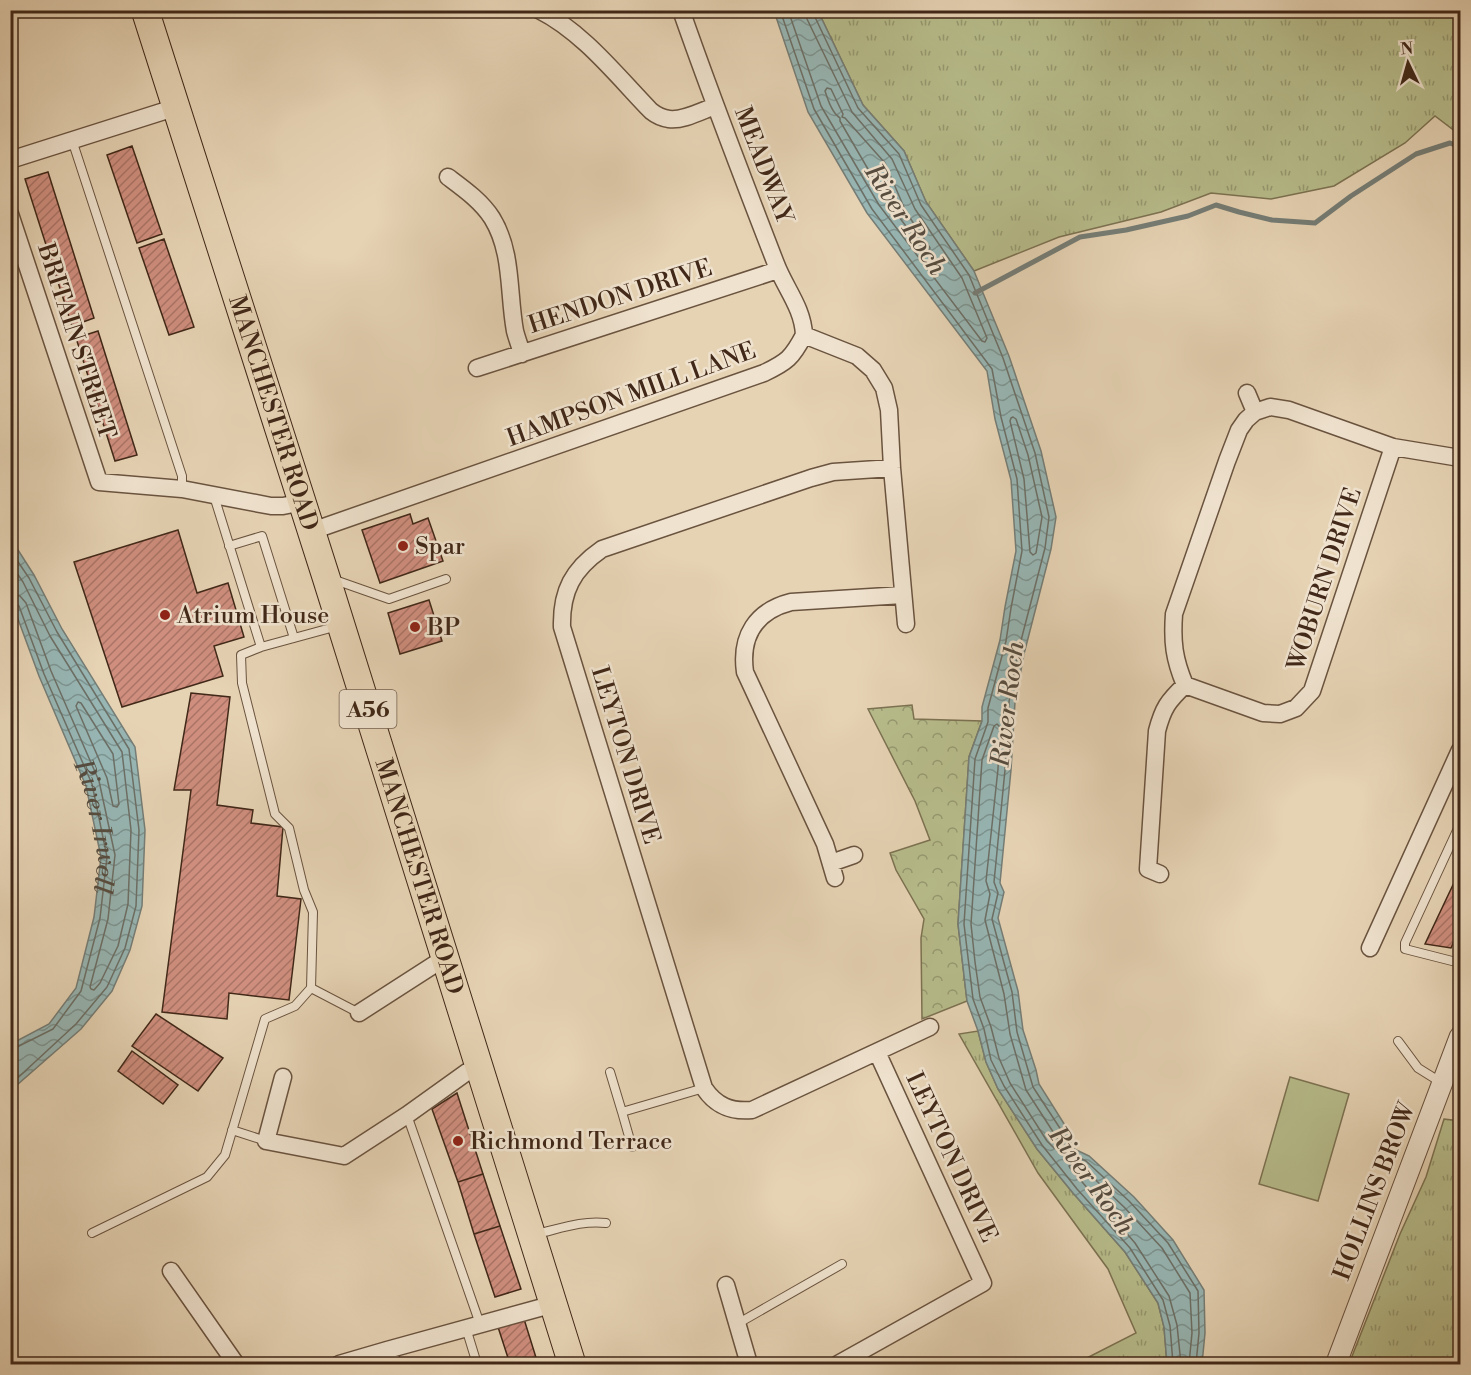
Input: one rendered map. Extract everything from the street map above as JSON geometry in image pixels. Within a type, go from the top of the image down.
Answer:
[{"type":"highway","name":"MANCHESTER ROAD","points":[[145,10],[303,502],[572,1365]]},
{"type":"street","points":[[539,10],[578,36],[651,111],[660,117],[670,120],[681,118],[715,106]]},
{"type":"street","name":"MEADWAY","points":[[681,10],[778,270],[803,320],[804,335]]},
{"type":"street","points":[[10,160],[177,107]]},
{"type":"street","points":[[448,177],[482,205],[499,232],[508,264],[515,333],[522,354]]},
{"type":"street","name":"BRITAIN STREET","points":[[10,214],[99,482],[182,489]]},
{"type":"street","name":"HENDON DRIVE","points":[[477,368],[778,270]]},
{"type":"street","points":[[804,335],[857,356],[880,379],[887,399],[906,624]]},
{"type":"street","name":"HAMPSON MILL LANE","points":[[312,531],[764,373],[785,363],[796,351],[804,335]]},
{"type":"street","points":[[1247,393],[1255,412]]},
{"type":"street","points":[[1160,874],[1148,869],[1157,731],[1162,714],[1171,698],[1185,685],[1174,651],[1172,634],[1174,614],[1231,450],[1246,420],[1255,412],[1270,407],[1289,410],[1393,447],[1461,458]]},
{"type":"street","name":"WOBURN DRIVE","points":[[1185,685],[1263,713],[1280,714],[1296,708],[1305,699],[1312,690],[1393,447]]},
{"type":"street","name":"LEYTON DRIVE","points":[[892,468],[833,472],[811,478],[602,549],[590,557],[572,579],[566,590],[561,614],[565,639],[704,1088],[709,1095],[722,1106],[732,1110],[752,1110],[930,1028]]},
{"type":"street","points":[[182,489],[271,506],[303,502]]},
{"type":"street","points":[[854,855],[833,870],[825,844],[745,672],[744,652],[755,623],[762,615],[781,605],[791,602],[903,596]]},
{"type":"street","points":[[1371,948],[1461,750]]},
{"type":"street","points":[[359,1013],[446,957]]},
{"type":"street","name":"HOLLINS BROW","points":[[1336,1365],[1447,1078],[1461,1036]]},
{"type":"street","name":"LEYTON DRIVE","points":[[838,1365],[983,1282],[877,1052]]},
{"type":"street","points":[[283,1077],[267,1141],[344,1156],[467,1072],[481,1069]]},
{"type":"street","points":[[171,1270],[236,1365]]},
{"type":"street","points":[[726,1286],[749,1365]]},
{"type":"street","points":[[339,1365],[390,1357],[473,1326],[554,1304]]},
{"type":"lane","points":[[72,140],[182,476],[182,489]]},
{"type":"lane","points":[[213,495],[261,647]]},
{"type":"lane","points":[[229,546],[262,536],[294,638]]},
{"type":"lane","points":[[326,577],[388,599],[446,579]]},
{"type":"lane","points":[[92,1233],[207,1177],[225,1155],[265,1019],[295,1006],[311,988],[313,912],[304,890],[289,828],[275,814],[242,683],[241,655],[261,647],[341,625]]},
{"type":"lane","points":[[1461,825],[1405,943],[1405,949],[1461,963]]},
{"type":"lane","points":[[311,988],[359,1013]]},
{"type":"lane","points":[[1398,1041],[1418,1068],[1447,1078]]},
{"type":"lane","points":[[610,1072],[632,1147]]},
{"type":"lane","points":[[622,1112],[704,1088]]},
{"type":"lane","points":[[407,1115],[473,1326],[477,1365]]},
{"type":"lane","points":[[232,1130],[267,1141]]},
{"type":"lane","points":[[533,1235],[581,1223],[595,1221],[606,1223]]},
{"type":"lane","points":[[737,1324],[842,1264]]},
{"type":"green space","points":[[818,11],[1460,11],[1460,135],[1435,116],[1405,143],[1334,186],[1271,199],[1211,193],[1161,212],[1059,237],[974,271],[926,202],[904,151],[863,105]]},
{"type":"green space","points":[[912,705],[914,719],[982,721],[969,757],[958,924],[967,1001],[922,1019],[921,938],[924,919],[896,870],[890,853],[930,840],[915,801],[868,709]]},
{"type":"green space","points":[[978,1031],[986,1062],[998,1089],[1037,1149],[1125,1252],[1158,1303],[1164,1327],[1167,1364],[1075,1364],[1136,1333],[1108,1269],[1038,1173],[959,1034]]},
{"type":"green space","points":[[1290,1077],[1349,1094],[1318,1201],[1259,1184]]},
{"type":"green space","points":[[1444,1119],[1460,1121],[1460,1364],[1349,1364],[1400,1234],[1426,1177]]},
{"type":"water","name":"River Roch","points":[[774,11],[818,11],[863,105],[904,151],[926,202],[974,271],[1009,356],[1041,451],[1056,517],[1051,549],[1024,654],[1015,702],[1000,883],[1004,892],[998,918],[1018,991],[1023,1030],[1039,1084],[1073,1138],[1072,1148],[1089,1156],[1134,1197],[1173,1240],[1204,1290],[1205,1333],[1202,1364],[1167,1364],[1164,1327],[1158,1303],[1125,1252],[1037,1149],[998,1089],[986,1062],[967,1001],[958,924],[969,757],[982,721],[982,707],[1000,640],[1016,551],[1011,480],[995,419],[987,371],[867,213],[808,112]]},
{"type":"water","points":[[11,539],[34,575],[62,629],[135,747],[145,830],[142,906],[130,950],[112,991],[81,1029],[17,1085],[11,1095],[11,1044],[49,1024],[76,988],[94,917],[101,857],[86,786],[39,676],[11,600]]},
{"type":"building","points":[[132,146],[162,234],[137,243],[107,155]]},
{"type":"building","points":[[48,172],[94,318],[72,326],[25,179]]},
{"type":"building","points":[[164,239],[194,327],[169,335],[139,248]]},
{"type":"building","points":[[98,331],[137,455],[115,461],[76,338]]},
{"type":"building","name":"Spar","points":[[410,514],[413,524],[428,518],[443,561],[380,583],[362,530]]},
{"type":"building","name":"Atrium House","points":[[178,530],[197,593],[228,583],[244,637],[214,646],[223,676],[122,707],[74,562]]},
{"type":"building","name":"BP","points":[[429,600],[442,641],[400,654],[388,613]]},
{"type":"building","points":[[191,693],[230,697],[217,805],[253,810],[251,823],[283,827],[277,896],[301,899],[289,1000],[229,993],[227,1019],[162,1012],[191,790],[174,790]]},
{"type":"building","points":[[1460,870],[1460,927],[1451,948],[1425,944]]},
{"type":"building","points":[[156,1014],[223,1058],[198,1091],[132,1046]]},
{"type":"building","points":[[132,1051],[178,1085],[163,1104],[118,1071]]},
{"type":"building","name":"Richmond Terrace","points":[[457,1093],[483,1174],[458,1182],[432,1109]]},
{"type":"building","points":[[483,1174],[500,1226],[474,1234],[458,1182]]},
{"type":"building","points":[[500,1226],[521,1289],[495,1297],[474,1234]]},
{"type":"building","points":[[524,1319],[538,1364],[510,1364],[498,1327]]},
{"type":"waterway","points":[[975,293],[1080,237],[1126,230],[1188,216],[1216,205],[1272,220],[1315,223],[1351,196],[1416,154],[1450,143],[1460,147]]},
{"type":"place","name":"Spar","points":[[403,546]]},
{"type":"place","name":"Atrium House","points":[[165,615]]},
{"type":"place","name":"BP","points":[[415,627]]},
{"type":"place","name":"Richmond Terrace","points":[[458,1141]]},
{"type":"water label","name":"River Irwell","points":[[93,827]]}]
